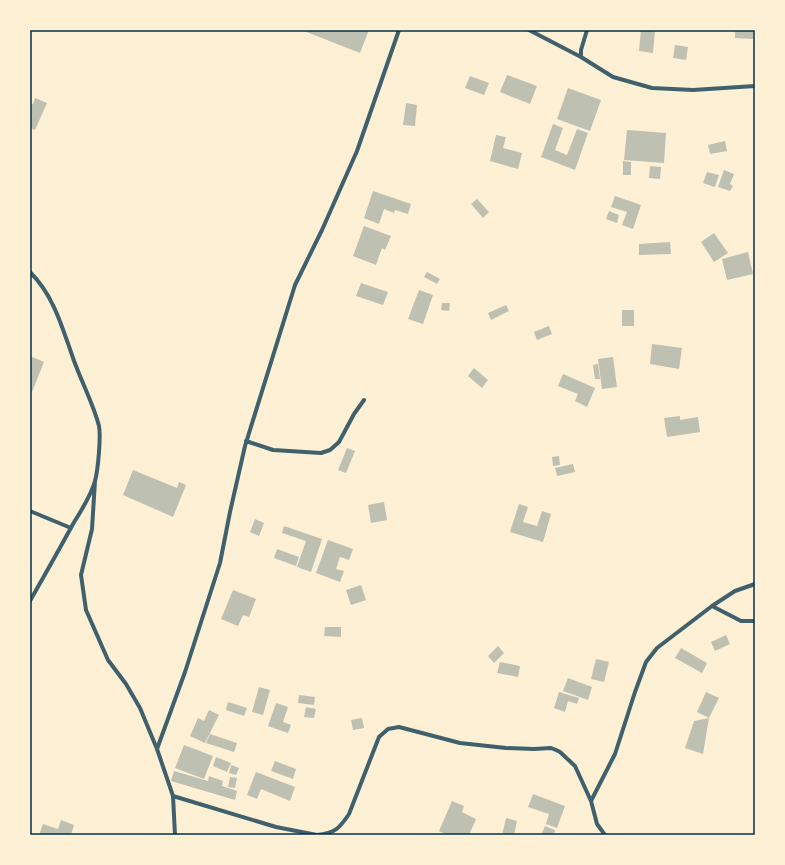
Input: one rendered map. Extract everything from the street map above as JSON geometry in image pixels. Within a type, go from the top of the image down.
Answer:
[{"type":"street","points":[[156,749],[185,672],[220,563],[246,441],[295,285],[322,230],[357,151],[399,30]]},
{"type":"street","points":[[529,30],[581,57],[613,77],[652,88],[693,90],[755,86]]},
{"type":"street","points":[[581,57],[580,50],[587,30]]},
{"type":"street","points":[[30,272],[38,279],[56,309],[76,366],[94,410],[99,428],[100,442],[95,481],[92,529],[81,575],[86,610],[108,660],[126,684],[140,708],[173,796],[175,835]]},
{"type":"street","points":[[246,441],[273,450],[321,454],[330,450],[338,442],[364,400]]},
{"type":"street","points":[[30,601],[86,502],[95,481]]},
{"type":"street","points":[[30,511],[71,528]]},
{"type":"street","points":[[591,801],[615,754],[634,692],[646,662],[662,643],[712,606],[736,591],[755,584]]},
{"type":"street","points":[[712,606],[741,621],[755,622]]},
{"type":"street","points":[[173,796],[276,827],[317,835],[334,832],[344,822],[349,814],[379,736],[388,729],[399,727],[460,743],[506,748],[551,748],[560,752],[575,766],[591,801],[597,824],[605,835]]},
{"type":"building","points":[[369,30],[360,53],[304,31]]},
{"type":"building","points":[[641,30],[655,30],[653,53],[639,51]]},
{"type":"building","points":[[735,30],[753,30],[753,39],[735,38]]},
{"type":"building","points":[[675,45],[688,47],[686,60],[673,58]]},
{"type":"building","points":[[507,75],[537,86],[530,104],[500,92]]},
{"type":"building","points":[[470,76],[489,83],[484,95],[465,88]]},
{"type":"building","points":[[568,88],[601,100],[590,131],[557,119]]},
{"type":"building","points":[[35,98],[47,103],[35,130],[30,128],[30,103],[33,104]]},
{"type":"building","points":[[406,103],[417,105],[415,126],[403,125]]},
{"type":"building","points":[[553,124],[563,128],[555,150],[567,155],[577,129],[588,133],[575,170],[541,157]]},
{"type":"building","points":[[627,130],[666,133],[664,163],[624,160]]},
{"type":"building","points":[[496,135],[506,137],[503,148],[522,153],[518,169],[490,161]]},
{"type":"building","points":[[725,141],[727,151],[710,154],[708,145]]},
{"type":"building","points":[[623,161],[631,162],[631,175],[623,175]]},
{"type":"building","points":[[650,166],[661,167],[660,179],[649,178]]},
{"type":"building","points":[[724,170],[734,174],[730,184],[733,186],[730,191],[718,187]]},
{"type":"building","points":[[707,172],[719,175],[715,187],[703,183]]},
{"type":"building","points":[[373,191],[411,204],[408,214],[395,210],[394,213],[384,209],[379,224],[364,218]]},
{"type":"building","points":[[615,196],[641,205],[633,229],[622,225],[627,212],[611,207]]},
{"type":"building","points":[[477,199],[489,212],[483,218],[471,204]]},
{"type":"building","points":[[609,211],[619,215],[617,223],[606,219]]},
{"type":"building","points":[[364,226],[391,236],[385,250],[382,248],[376,265],[353,256]]},
{"type":"building","points":[[714,233],[728,253],[714,262],[701,242]]},
{"type":"building","points":[[670,242],[671,254],[639,255],[639,244]]},
{"type":"building","points":[[748,252],[753,274],[727,280],[722,259]]},
{"type":"building","points":[[427,272],[440,279],[437,284],[424,277]]},
{"type":"building","points":[[361,283],[388,292],[383,305],[356,296]]},
{"type":"building","points":[[419,290],[433,295],[423,324],[408,319]]},
{"type":"building","points":[[442,303],[450,303],[449,311],[441,310]]},
{"type":"building","points":[[506,305],[509,311],[491,320],[488,313]]},
{"type":"building","points":[[622,310],[634,310],[634,326],[622,326]]},
{"type":"building","points":[[549,326],[552,334],[537,340],[534,332]]},
{"type":"building","points":[[652,344],[682,348],[679,369],[650,364]]},
{"type":"building","points":[[30,356],[44,362],[32,392],[30,391]]},
{"type":"building","points":[[613,357],[617,387],[602,389],[598,359]]},
{"type":"building","points":[[598,364],[600,379],[595,379],[593,365]]},
{"type":"building","points":[[474,368],[488,380],[482,388],[468,376]]},
{"type":"building","points":[[563,374],[595,388],[587,407],[575,401],[578,394],[558,386]]},
{"type":"building","points":[[680,416],[680,420],[698,417],[700,432],[667,437],[664,418]]},
{"type":"building","points":[[347,448],[355,451],[346,473],[338,470]]},
{"type":"building","points":[[559,456],[560,465],[553,466],[552,457]]},
{"type":"building","points":[[573,464],[575,472],[557,476],[555,468]]},
{"type":"building","points":[[133,470],[177,488],[179,482],[186,485],[173,517],[123,495]]},
{"type":"building","points":[[384,502],[387,520],[371,523],[368,505]]},
{"type":"building","points":[[519,504],[528,507],[523,522],[537,526],[542,511],[551,514],[543,542],[510,532]]},
{"type":"building","points":[[255,519],[264,523],[259,536],[250,532]]},
{"type":"building","points":[[284,526],[322,539],[311,572],[297,567],[306,541],[282,533]]},
{"type":"building","points":[[328,540],[353,549],[349,560],[340,557],[336,569],[344,571],[340,582],[316,573]]},
{"type":"building","points":[[277,549],[299,557],[296,566],[274,558]]},
{"type":"building","points":[[361,585],[366,600],[351,605],[346,590]]},
{"type":"building","points":[[233,590],[256,599],[249,617],[243,615],[238,626],[221,619]]},
{"type":"building","points":[[325,627],[341,627],[341,637],[324,636]]},
{"type":"building","points":[[726,635],[730,644],[715,651],[711,642]]},
{"type":"building","points":[[498,646],[504,653],[494,663],[488,656]]},
{"type":"building","points":[[681,648],[707,663],[702,673],[675,658]]},
{"type":"building","points":[[596,659],[609,662],[604,682],[591,679]]},
{"type":"building","points":[[500,662],[520,666],[518,677],[497,673]]},
{"type":"building","points":[[568,678],[592,687],[588,700],[563,691]]},
{"type":"building","points":[[259,687],[270,690],[263,715],[252,712]]},
{"type":"building","points":[[559,692],[579,698],[577,704],[568,701],[565,712],[554,708]]},
{"type":"building","points":[[706,692],[719,698],[709,718],[697,712]]},
{"type":"building","points":[[299,695],[315,697],[314,705],[298,703]]},
{"type":"building","points":[[228,702],[247,708],[244,716],[226,710]]},
{"type":"building","points":[[276,703],[288,707],[283,722],[291,725],[288,733],[268,726]]},
{"type":"building","points":[[306,707],[316,709],[314,718],[304,717]]},
{"type":"building","points":[[209,710],[219,715],[205,743],[190,736],[198,718],[204,721]]},
{"type":"building","points":[[362,718],[364,728],[353,730],[351,720]]},
{"type":"building","points":[[709,718],[703,754],[685,748],[694,721]]},
{"type":"building","points":[[210,734],[237,743],[234,752],[206,743]]},
{"type":"building","points":[[184,745],[213,756],[204,779],[175,768]]},
{"type":"building","points":[[216,757],[231,763],[227,772],[213,766]]},
{"type":"building","points":[[275,761],[296,769],[293,779],[271,771]]},
{"type":"building","points":[[231,765],[239,768],[236,775],[229,773]]},
{"type":"building","points":[[174,771],[208,781],[209,776],[223,781],[222,786],[237,791],[235,800],[171,781]]},
{"type":"building","points":[[256,772],[295,787],[290,801],[261,789],[257,799],[247,795]]},
{"type":"building","points":[[230,777],[237,778],[235,788],[228,787]]},
{"type":"building","points":[[533,794],[565,806],[557,828],[546,824],[549,814],[528,807]]},
{"type":"building","points":[[452,801],[464,806],[462,812],[476,819],[469,835],[444,835],[445,834],[439,831]]},
{"type":"building","points":[[506,818],[517,821],[514,835],[502,835]]},
{"type":"building","points":[[61,820],[74,825],[71,835],[39,835],[43,824],[58,829]]},
{"type":"building","points":[[545,826],[555,830],[554,835],[541,835]]}]
